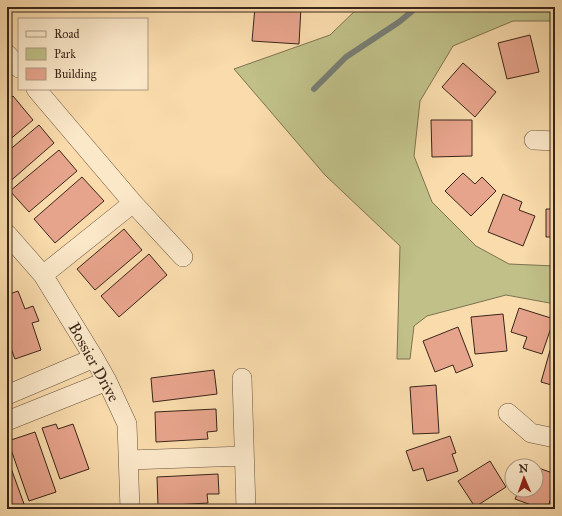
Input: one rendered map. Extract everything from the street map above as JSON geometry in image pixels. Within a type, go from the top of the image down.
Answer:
[{"type":"street","points":[[7,54],[18,67]]},
{"type":"street","points":[[37,90],[133,203],[183,257]]},
{"type":"street","points":[[534,140],[555,141]]},
{"type":"street","points":[[43,275],[133,203]]},
{"type":"street","name":"Bossier Drive","points":[[7,234],[43,275],[107,381],[127,424],[130,509]]},
{"type":"street","points":[[7,395],[94,358]]},
{"type":"street","points":[[242,378],[246,509]]},
{"type":"street","points":[[7,421],[107,381]]},
{"type":"street","points":[[508,413],[531,433],[555,438]]},
{"type":"street","points":[[129,460],[244,456]]},
{"type":"green space","points":[[359,7],[555,7],[555,21],[513,21],[453,46],[420,101],[414,156],[432,202],[476,246],[509,264],[555,266],[555,304],[506,295],[427,316],[414,326],[410,359],[397,359],[400,246],[325,175],[234,69],[330,35]]},
{"type":"building","points":[[255,7],[301,7],[299,44],[252,41]]},
{"type":"building","points":[[530,35],[539,72],[507,79],[498,43]]},
{"type":"building","points":[[553,42],[555,42],[555,81],[554,81]]},
{"type":"building","points":[[463,63],[496,92],[475,117],[442,87]]},
{"type":"building","points":[[13,96],[33,120],[7,142],[7,101]]},
{"type":"building","points":[[431,120],[472,120],[472,156],[432,157]]},
{"type":"building","points":[[39,125],[54,143],[7,184],[7,152]]},
{"type":"building","points":[[59,150],[77,171],[29,212],[10,191]]},
{"type":"building","points":[[463,173],[475,184],[482,177],[496,191],[471,216],[445,191]]},
{"type":"building","points":[[82,177],[104,201],[55,243],[34,219]]},
{"type":"building","points":[[503,194],[522,202],[519,210],[535,216],[523,246],[488,232]]},
{"type":"building","points":[[546,209],[555,209],[555,237],[546,237]]},
{"type":"building","points":[[124,229],[142,250],[95,290],[77,269]]},
{"type":"building","points":[[149,254],[167,275],[119,317],[101,296]]},
{"type":"building","points":[[18,291],[25,309],[33,306],[39,321],[32,323],[41,350],[15,359],[7,338],[7,295]]},
{"type":"building","points":[[519,308],[554,319],[542,354],[523,348],[527,337],[511,332]]},
{"type":"building","points":[[503,314],[507,351],[475,354],[471,317]]},
{"type":"building","points":[[458,327],[473,366],[456,373],[453,365],[435,372],[423,341]]},
{"type":"building","points":[[555,333],[555,386],[541,382]]},
{"type":"building","points":[[214,370],[217,394],[153,402],[151,378]]},
{"type":"building","points":[[436,385],[439,433],[413,434],[410,387]]},
{"type":"building","points":[[555,386],[555,394],[552,394]]},
{"type":"building","points":[[216,409],[217,431],[207,432],[208,439],[156,442],[155,412]]},
{"type":"building","points":[[56,424],[58,429],[73,424],[89,469],[60,479],[42,428]]},
{"type":"building","points":[[35,432],[56,492],[29,501],[8,441]]},
{"type":"building","points":[[450,436],[456,453],[452,454],[458,471],[427,481],[423,468],[413,471],[406,451]]},
{"type":"building","points":[[7,457],[24,504],[10,509],[7,509]]},
{"type":"building","points":[[490,461],[504,484],[504,488],[475,507],[458,481]]},
{"type":"building","points":[[544,470],[555,474],[555,488],[547,509],[542,509],[515,499],[544,498]]},
{"type":"building","points":[[218,474],[219,494],[207,494],[208,503],[158,506],[157,477]]},
{"type":"waterway","points":[[314,89],[346,57],[399,22],[417,7]]}]
